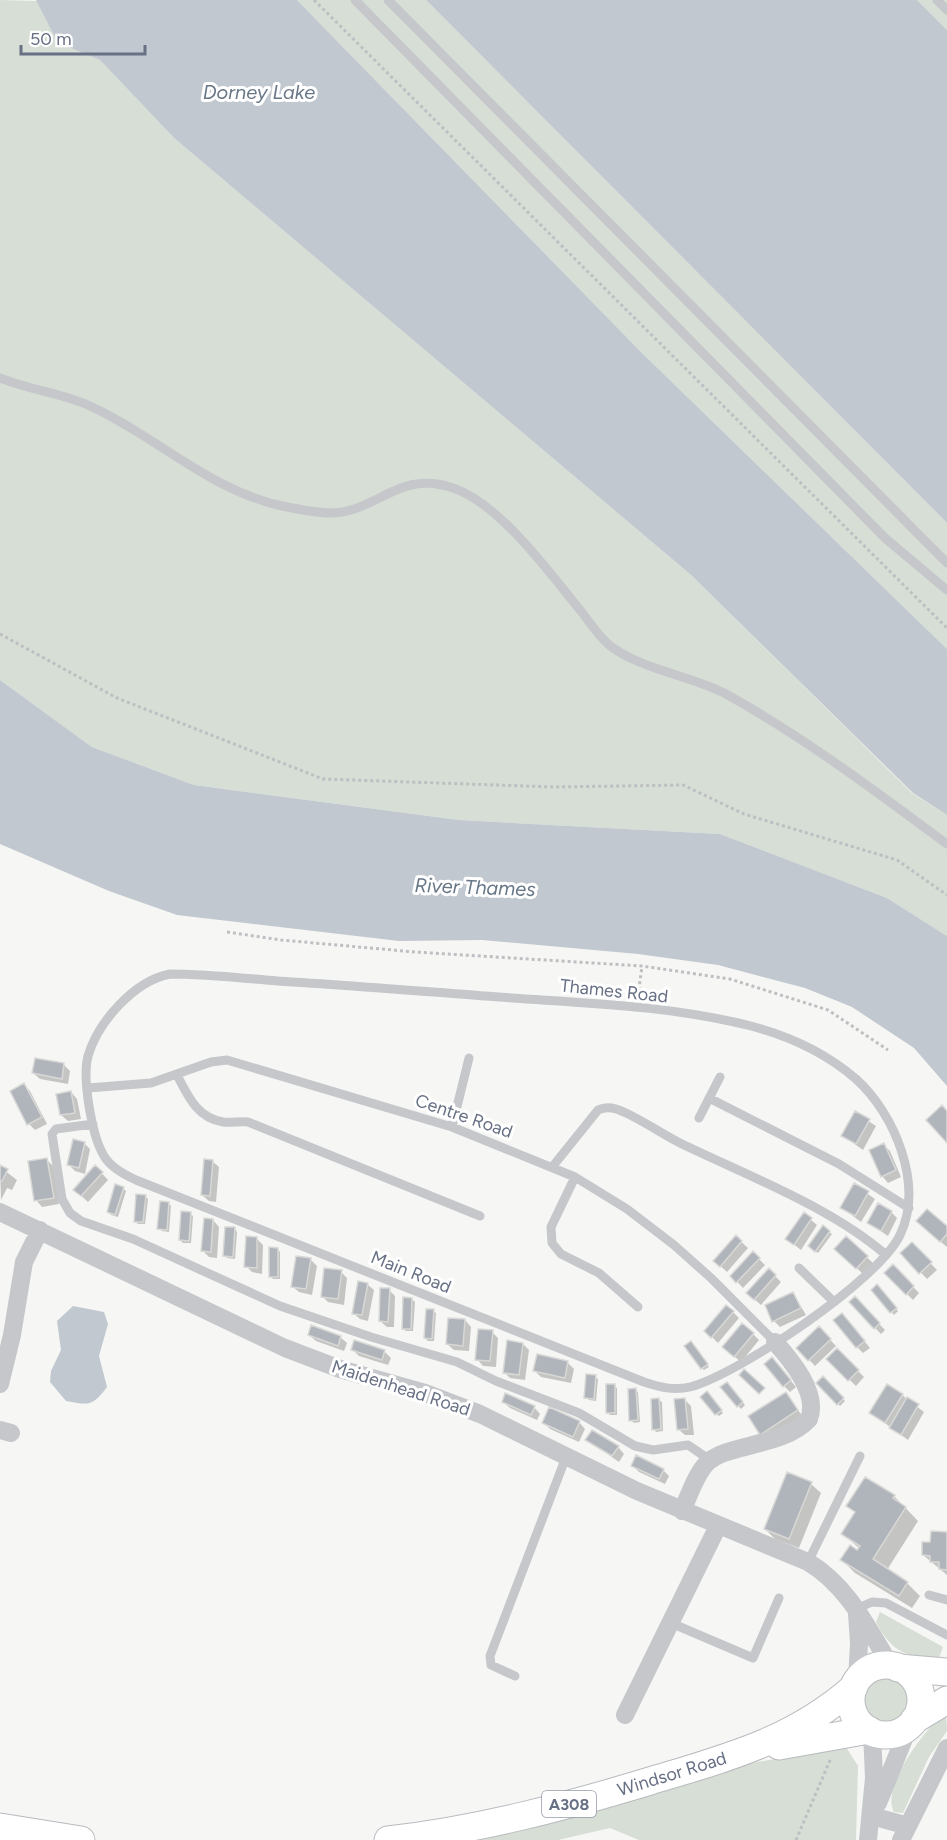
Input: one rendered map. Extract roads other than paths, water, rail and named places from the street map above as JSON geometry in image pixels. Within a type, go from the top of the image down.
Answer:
[{"type":"main road","points":[[895,1667],[909,1675],[919,1690],[920,1703],[912,1722]]},
{"type":"main road","points":[[947,1672],[895,1667],[872,1668],[855,1684],[852,1710],[861,1724],[870,1731],[892,1734],[947,1700]]},
{"type":"main road","name":"Windsor Road","points":[[745,1752],[810,1721],[855,1684]]},
{"type":"main road","name":"Windsor Road","points":[[388,1840],[527,1815],[745,1752],[870,1731]]},
{"type":"main road","points":[[0,1827],[81,1840]]},
{"type":"street","name":"Maidenhead Road","points":[[0,1212],[285,1348],[340,1369],[452,1403],[682,1511],[808,1562],[837,1584],[895,1667]]},
{"type":"street","points":[[0,1384],[12,1335],[24,1262],[40,1230]]},
{"type":"street","points":[[682,1511],[700,1473],[710,1460],[779,1437],[808,1419],[812,1406],[806,1389],[791,1361],[775,1342]]},
{"type":"street","points":[[625,1715],[718,1526]]},
{"type":"street","points":[[855,1684],[860,1643],[856,1609]]},
{"type":"street","points":[[872,1816],[912,1722]]},
{"type":"street","points":[[868,1840],[872,1816],[874,1768],[870,1731]]},
{"type":"street","points":[[872,1816],[904,1833],[947,1748]]},
{"type":"lane","points":[[355,0],[885,538],[947,590]]},
{"type":"lane","points":[[388,0],[947,563]]},
{"type":"lane","points":[[937,0],[947,10]]},
{"type":"lane","points":[[0,378],[23,388],[89,405],[188,466],[238,492],[282,506],[333,513],[362,505],[395,488],[429,482],[455,488],[486,505],[540,562],[608,644],[631,657],[703,683],[768,718],[947,844]]},
{"type":"lane","name":"Thames Road","points":[[88,1088],[88,1058],[99,1031],[137,990],[154,978],[170,974],[636,1008],[750,1026],[807,1046],[841,1067],[869,1092],[885,1115],[907,1172],[909,1208],[899,1238],[886,1256],[833,1301],[775,1342]]},
{"type":"lane","points":[[452,1127],[469,1058]]},
{"type":"lane","name":"Centre Road","points":[[88,1088],[151,1083],[220,1060],[235,1062],[452,1127],[553,1166],[627,1209],[674,1245],[718,1284],[775,1342]]},
{"type":"lane","points":[[177,1075],[194,1106],[206,1116],[221,1122],[248,1122],[480,1216]]},
{"type":"lane","points":[[699,1118],[720,1077]]},
{"type":"lane","name":"Main Road","points":[[88,1088],[98,1144],[107,1161],[136,1180],[644,1382],[669,1389],[698,1384],[745,1362],[775,1342]]},
{"type":"lane","points":[[709,1098],[839,1164],[909,1208]]},
{"type":"lane","points":[[553,1166],[593,1114],[604,1108],[618,1109],[649,1128],[805,1204],[863,1238],[886,1256]]},
{"type":"lane","points":[[93,1124],[56,1129],[52,1134],[62,1198],[65,1207],[75,1218],[133,1239],[280,1306],[371,1337],[457,1362],[496,1382],[560,1404],[635,1446],[653,1450],[688,1445],[710,1460]]},
{"type":"lane","points":[[575,1177],[551,1227],[552,1243],[561,1254],[599,1273],[638,1307]]},
{"type":"lane","points":[[799,1268],[833,1301]]},
{"type":"lane","points":[[808,1562],[860,1456]]},
{"type":"lane","points":[[515,1676],[491,1665],[490,1656],[566,1457]]},
{"type":"lane","points":[[929,1595],[947,1600]]},
{"type":"lane","points":[[670,1623],[753,1658],[779,1598]]},
{"type":"lane","points":[[856,1609],[872,1602],[886,1604],[947,1635]]},
{"type":"water","name":"Dorney Lake","points":[[36,0],[297,0],[641,352],[947,649],[947,815],[913,793],[691,575],[174,138],[100,60],[58,43]]},
{"type":"water","points":[[426,0],[917,0],[947,30],[947,523]]},
{"type":"water","name":"River Thames","points":[[0,680],[92,747],[194,785],[459,820],[720,834],[887,898],[947,936],[947,1086],[914,1048],[852,1007],[805,988],[718,965],[638,954],[482,940],[399,941],[177,915],[109,891],[0,844]]},
{"type":"water","points":[[73,1306],[104,1312],[108,1324],[99,1356],[107,1387],[98,1398],[85,1404],[66,1401],[50,1382],[51,1371],[61,1350],[57,1321]]}]
